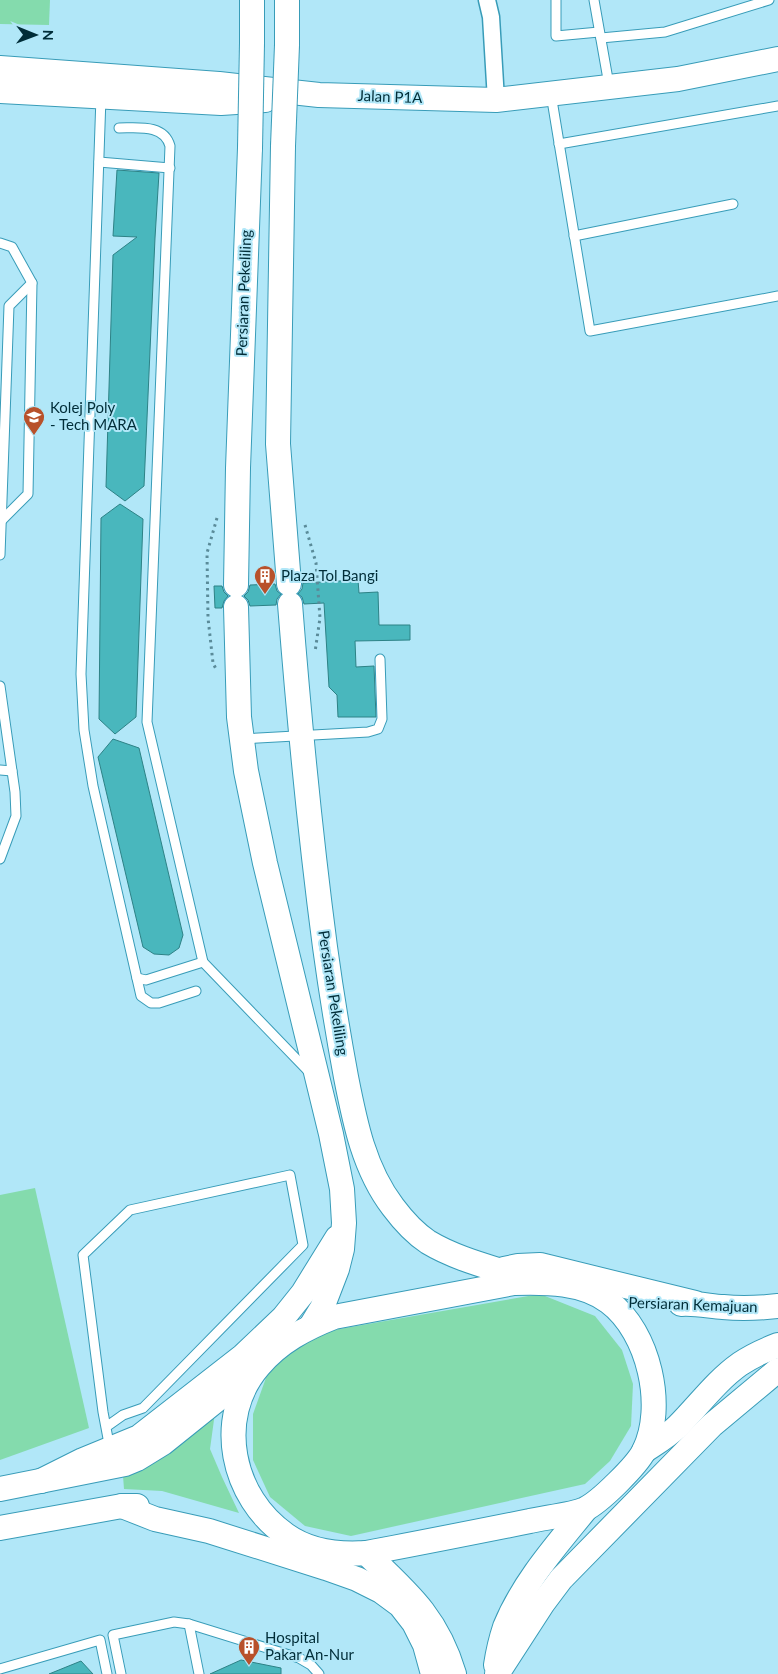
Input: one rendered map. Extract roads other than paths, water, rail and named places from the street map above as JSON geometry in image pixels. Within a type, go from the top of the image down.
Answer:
[{"type":"main road","name":"Persiaran Pekeliling","points":[[252,0],[250,148],[238,458],[237,680],[246,771],[339,1169],[344,1212],[342,1249],[337,1269],[322,1308],[311,1326]]},
{"type":"main road","name":"Persiaran Pekeliling","points":[[287,0],[278,444],[301,736],[313,854],[337,1029],[356,1128],[367,1161],[379,1186],[393,1208],[427,1242],[449,1252],[536,1282]]},
{"type":"main road","name":"Jalan P1A","points":[[101,86],[221,103],[319,95],[496,100],[678,79],[778,59]]},
{"type":"main road","points":[[0,68],[101,86]]},
{"type":"main road","points":[[0,91],[101,86]]},
{"type":"main road","points":[[41,1481],[108,1438],[139,1437],[243,1356],[283,1318],[303,1293],[334,1244],[344,1223]]},
{"type":"main road","points":[[500,1270],[518,1266],[540,1265],[695,1303]]},
{"type":"main road","points":[[0,1489],[125,1464],[137,1459],[163,1443],[292,1336],[334,1317],[514,1283],[536,1282],[570,1286],[590,1292],[609,1302],[625,1318],[639,1339],[648,1362],[653,1386],[654,1411],[651,1431],[644,1451],[631,1468],[585,1510],[537,1571],[521,1595],[505,1628],[495,1674]]},
{"type":"main road","name":"Persiaran Kemajuan","points":[[609,1302],[651,1305],[695,1303],[753,1308],[778,1306]]},
{"type":"main road","points":[[644,1451],[662,1440],[678,1426],[710,1390],[734,1369],[762,1351],[778,1345]]},
{"type":"main road","points":[[258,1366],[245,1386],[235,1415],[233,1448],[245,1490],[254,1505],[269,1522],[287,1536],[302,1544],[329,1552],[366,1554],[585,1510]]},
{"type":"main road","points":[[495,1674],[561,1579],[712,1425],[778,1370]]},
{"type":"main road","points":[[0,1528],[122,1506],[157,1506],[287,1536]]},
{"type":"main road","points":[[122,1506],[155,1519],[209,1531],[326,1568],[357,1579],[381,1591],[400,1605],[414,1623],[425,1645],[433,1674]]},
{"type":"main road","points":[[366,1554],[404,1589],[422,1609],[440,1637],[454,1674]]},
{"type":"street","points":[[487,0],[491,17],[496,100]]},
{"type":"lane","points":[[556,0],[556,36],[665,32],[769,0]]},
{"type":"lane","points":[[594,0],[610,88]]},
{"type":"lane","points":[[101,86],[81,674],[84,730],[93,786],[141,996],[151,1003],[159,1003],[196,991]]},
{"type":"lane","points":[[551,94],[590,331],[778,296]]},
{"type":"lane","points":[[559,144],[778,106]]},
{"type":"lane","points":[[120,128],[154,130],[164,133],[168,138],[170,146],[147,722],[203,962],[318,1080]]},
{"type":"lane","points":[[99,162],[170,168]]},
{"type":"lane","points":[[574,236],[733,204]]},
{"type":"lane","points":[[0,242],[12,247],[32,283],[28,494],[1,522]]},
{"type":"lane","points":[[0,555],[9,306],[32,283]]},
{"type":"lane","points":[[242,739],[368,732],[378,729],[382,720],[380,659]]},
{"type":"lane","points":[[0,686],[2,725],[12,771],[16,816],[0,859]]},
{"type":"lane","points":[[0,770],[12,771]]},
{"type":"lane","points":[[136,978],[146,980],[203,962]]},
{"type":"lane","points":[[103,1412],[123,1415],[143,1408],[303,1245],[290,1175],[130,1210],[83,1255],[103,1412],[108,1438]]},
{"type":"lane","points":[[108,1438],[123,1415]]},
{"type":"lane","points":[[0,1669],[113,1635],[174,1622],[189,1624],[299,1658],[311,1665],[320,1674]]},
{"type":"lane","points":[[189,1624],[199,1674]]},
{"type":"lane","points":[[113,1635],[121,1674]]},
{"type":"lane","points":[[100,1640],[107,1674]]},
{"type":"place","name":"Kolej Poly - Tech MARA","points":[[34,436]]},
{"type":"place","name":"Plaza Tol Bangi","points":[[265,595]]},
{"type":"place","name":"Hospital Pakar An-Nur","points":[[249,1666]]}]
